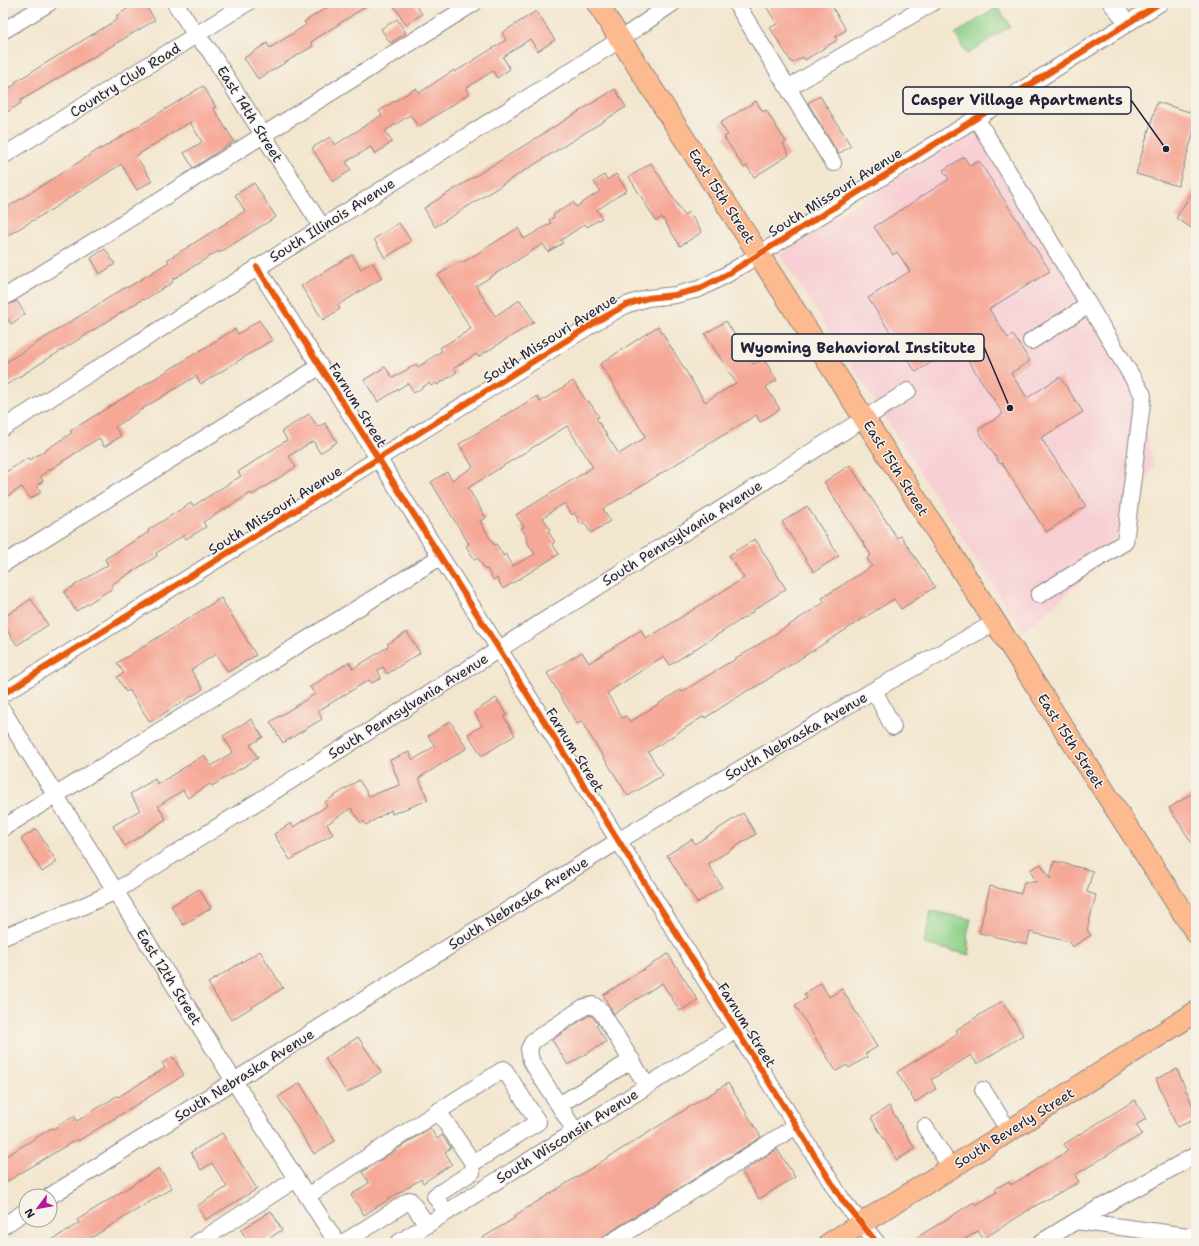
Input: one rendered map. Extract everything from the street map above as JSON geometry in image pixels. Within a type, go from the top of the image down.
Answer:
[{"type":"main road","name":"East 15th Street","points":[[597,3],[994,623],[1196,933]]},
{"type":"main road","name":"South Beverly Street","points":[[830,1243],[1196,1012]]},
{"type":"street","points":[[3,31],[49,3]]},
{"type":"street","name":"East 14th Street","points":[[176,3],[196,35],[209,50],[322,227]]},
{"type":"street","name":"Country Club Road","points":[[3,156],[247,3]]},
{"type":"street","points":[[3,298],[264,136],[474,3]]},
{"type":"street","name":"South Illinois Avenue","points":[[3,428],[257,267],[621,40],[673,3]]},
{"type":"street","points":[[788,88],[932,3]]},
{"type":"street","points":[[1111,3],[1128,23]]},
{"type":"street","name":"South Missouri Avenue","points":[[3,694],[599,320],[626,305],[648,298],[675,295],[699,289],[726,276],[1160,3]]},
{"type":"street","points":[[742,5],[788,88],[833,163]]},
{"type":"street","points":[[976,118],[1143,395],[1125,542],[1039,595]]},
{"type":"street","name":"Farnum Street","points":[[257,267],[499,649],[843,1201],[877,1243]]},
{"type":"street","points":[[1031,341],[1089,305]]},
{"type":"street","points":[[3,564],[319,367]]},
{"type":"street","name":"South Pennsylvania Avenue","points":[[3,937],[80,907],[116,891],[908,391]]},
{"type":"street","points":[[3,828],[440,557]]},
{"type":"street","name":"South Nebraska Avenue","points":[[58,1191],[618,841],[874,690],[994,623]]},
{"type":"street","points":[[874,690],[892,727]]},
{"type":"street","name":"East 12th Street","points":[[3,711],[337,1243]]},
{"type":"street","points":[[575,1131],[531,1061],[530,1049],[533,1041],[584,1007],[593,1005],[601,1011],[648,1086]]},
{"type":"street","name":"South Wisconsin Avenue","points":[[398,1243],[736,1030]]},
{"type":"street","points":[[559,1105],[632,1060]]},
{"type":"street","points":[[307,1196],[504,1069],[538,1122],[435,1196],[446,1212]]},
{"type":"street","points":[[983,1090],[1009,1131]]},
{"type":"street","points":[[438,1112],[483,1189]]},
{"type":"street","points":[[610,1243],[796,1126]]},
{"type":"street","points":[[925,1127],[951,1168]]},
{"type":"street","points":[[1040,1243],[1076,1221],[1196,1155]]},
{"type":"street","points":[[197,1243],[296,1179]]},
{"type":"street","points":[[343,1243],[410,1200],[427,1225]]},
{"type":"street","points":[[3,1226],[18,1216]]},
{"type":"street","points":[[1076,1221],[1196,1237]]},
{"type":"shaded area","points":[[983,122],[1129,351],[1154,466],[1104,561],[1023,632],[780,254]]},
{"type":"green space","points":[[998,7],[1010,26],[967,54],[955,34]]},
{"type":"green space","points":[[931,911],[971,919],[967,935],[970,955],[924,944]]},
{"type":"building","points":[[137,3],[144,3],[155,20],[20,101],[21,103],[3,115],[3,92],[16,84],[15,82],[118,19],[116,16]]},
{"type":"building","points":[[334,3],[371,3],[311,42],[313,46],[258,79],[244,58],[267,43],[270,48],[306,25],[304,22]]},
{"type":"building","points":[[392,3],[414,3],[422,14],[406,25]]},
{"type":"building","points":[[764,3],[830,3],[846,30],[835,37],[837,40],[805,60],[803,57],[792,63],[770,28],[777,24]]},
{"type":"building","points":[[536,11],[555,40],[538,51],[530,39],[503,57],[510,69],[497,78],[493,71],[466,88],[469,94],[418,127],[410,115],[385,131],[392,142],[375,154],[371,147],[346,162],[351,170],[333,182],[312,148],[330,137],[335,145],[382,115],[379,111],[416,88],[419,93],[454,70],[455,72],[506,40],[502,33]]},
{"type":"building","points":[[397,19],[406,33],[390,43],[381,29]]},
{"type":"building","points":[[203,86],[216,107],[213,108],[234,141],[193,168],[184,153],[202,142],[190,122],[136,156],[152,181],[137,190],[121,164],[54,208],[3,238],[3,210]]},
{"type":"building","points":[[615,89],[626,107],[435,227],[424,208]]},
{"type":"building","points":[[820,96],[851,146],[838,154],[808,103]]},
{"type":"building","points":[[756,101],[763,112],[766,110],[786,142],[783,144],[789,155],[754,177],[747,166],[744,168],[724,137],[728,135],[720,123]]},
{"type":"building","points":[[1157,102],[1196,114],[1196,124],[1178,186],[1136,174]]},
{"type":"building","points":[[964,157],[970,166],[979,161],[1050,271],[989,309],[1008,338],[1013,335],[1030,361],[1011,373],[1027,398],[1060,377],[1083,412],[1041,438],[1086,506],[1046,532],[1002,463],[1000,464],[978,430],[1003,414],[958,345],[916,372],[868,298],[910,271],[897,252],[893,255],[874,227],[949,179],[943,170]]},
{"type":"building","points":[[651,163],[684,215],[689,212],[702,232],[680,246],[662,217],[656,221],[629,177]]},
{"type":"building","points":[[616,174],[627,190],[597,210],[602,218],[587,227],[585,224],[561,240],[563,243],[548,252],[543,244],[476,286],[495,316],[520,300],[534,322],[478,357],[476,354],[454,368],[457,372],[437,385],[436,383],[431,386],[429,383],[414,393],[408,383],[378,402],[364,380],[385,367],[393,378],[416,364],[418,367],[442,351],[440,348],[471,329],[438,275],[461,261],[462,263],[518,228],[524,239],[551,223],[549,220],[554,217],[553,215],[573,202],[576,207],[600,191],[594,182],[604,175],[607,180]]},
{"type":"building","points":[[254,183],[276,217],[219,253],[218,251],[172,280],[173,282],[144,300],[143,299],[3,387],[3,364],[126,287],[127,288],[169,262],[167,260],[245,211],[235,195]]},
{"type":"building","points":[[1196,186],[1196,231],[1176,218]]},
{"type":"building","points":[[399,223],[411,241],[385,258],[374,239]]},
{"type":"building","points":[[105,249],[115,264],[100,274],[91,258]]},
{"type":"building","points":[[352,255],[361,269],[372,262],[382,278],[338,305],[340,309],[323,320],[301,286]]},
{"type":"building","points":[[17,301],[25,314],[11,324],[3,312],[3,307]]},
{"type":"building","points":[[259,320],[272,340],[201,384],[196,376],[115,427],[121,436],[104,447],[99,438],[40,476],[43,481],[37,485],[41,492],[30,499],[22,487],[3,499],[3,474],[28,458],[30,460],[72,433],[70,431],[235,329],[238,334]]},
{"type":"building","points":[[726,321],[753,364],[763,358],[777,380],[766,387],[780,409],[760,422],[756,415],[603,509],[610,521],[591,533],[584,523],[581,524],[574,513],[572,515],[565,503],[552,511],[543,518],[550,529],[548,531],[555,542],[552,544],[559,554],[503,589],[497,578],[494,580],[487,569],[485,570],[478,558],[475,560],[466,546],[469,544],[431,482],[447,472],[452,480],[473,467],[459,444],[537,396],[540,402],[573,381],[587,402],[589,401],[599,417],[596,418],[619,454],[646,437],[600,364],[658,326],[705,402],[736,383],[705,334]],"holes":[[[567,426],[593,467],[516,515],[524,527],[521,528],[529,540],[527,542],[535,554],[513,566],[506,554],[504,556],[496,544],[494,545],[480,521],[486,518],[468,488]]]},
{"type":"building","points":[[309,414],[318,427],[325,423],[337,442],[320,453],[313,441],[289,456],[296,467],[252,495],[251,493],[203,522],[206,527],[186,539],[184,535],[156,553],[157,556],[111,585],[113,588],[76,611],[64,592],[108,565],[105,559],[149,532],[148,530],[191,503],[193,506],[241,476],[238,472],[287,440],[282,431]]},
{"type":"building","points":[[850,465],[897,538],[901,536],[935,587],[901,609],[894,599],[751,690],[750,689],[705,718],[704,716],[648,752],[663,775],[628,796],[581,721],[577,724],[547,673],[582,652],[589,663],[641,630],[646,639],[744,578],[729,555],[755,539],[786,589],[670,665],[664,656],[607,693],[622,718],[626,716],[630,722],[680,690],[682,692],[728,664],[825,602],[822,598],[872,566],[867,558],[871,555],[824,482]]},
{"type":"building","points":[[807,506],[839,556],[814,572],[782,522]]},
{"type":"building","points":[[221,598],[256,655],[228,672],[216,654],[191,670],[203,689],[150,722],[129,690],[126,692],[117,677],[124,673],[117,663]]},
{"type":"building","points":[[31,599],[48,625],[17,645],[7,630],[3,632],[3,618]]},
{"type":"building","points":[[407,632],[420,653],[387,674],[383,667],[378,670],[381,678],[372,683],[369,680],[318,711],[322,719],[283,743],[270,722],[315,694],[310,687],[349,662],[353,669],[389,646],[387,644]]},
{"type":"building","points":[[496,698],[507,715],[504,717],[515,735],[482,756],[468,734],[482,726],[474,712]]},
{"type":"building","points":[[251,719],[263,737],[250,745],[258,758],[212,786],[210,784],[188,798],[183,790],[158,806],[166,819],[125,846],[113,826],[140,810],[130,794],[155,779],[158,784],[204,755],[211,766],[233,752],[223,736]]},
{"type":"building","points":[[450,721],[467,748],[419,778],[428,800],[392,814],[391,810],[366,825],[363,821],[361,823],[351,808],[327,824],[333,834],[290,860],[274,834],[291,823],[293,827],[327,806],[325,802],[359,780],[369,796],[400,785],[390,760],[409,752],[413,760],[435,746],[428,736]]},
{"type":"building","points":[[1191,794],[1196,801],[1196,849],[1169,808]]},
{"type":"building","points":[[743,813],[756,834],[708,864],[722,887],[697,903],[667,855],[692,839],[695,844]]},
{"type":"building","points":[[36,829],[57,862],[42,872],[21,839]]},
{"type":"building","points":[[1054,861],[1093,871],[1087,892],[1096,895],[1087,930],[1091,935],[1072,947],[1069,942],[1030,932],[1027,944],[979,933],[990,886],[1021,894],[1024,882],[1036,882],[1030,870],[1041,864],[1050,879]]},
{"type":"building","points":[[199,889],[211,908],[183,925],[171,906]]},
{"type":"building","points":[[260,951],[283,988],[231,1020],[208,983]]},
{"type":"building","points":[[668,954],[698,1000],[680,1011],[662,983],[614,1014],[603,995]]},
{"type":"building","points":[[821,983],[829,997],[842,989],[877,1047],[865,1054],[867,1057],[849,1068],[847,1065],[836,1071],[795,1005],[807,998],[804,994]]},
{"type":"building","points":[[1002,1001],[1023,1035],[977,1064],[971,1055],[931,1080],[936,1089],[915,1102],[897,1072],[958,1034],[956,1030]]},
{"type":"building","points":[[591,1015],[598,1024],[596,1025],[606,1042],[568,1065],[552,1040]]},
{"type":"building","points":[[358,1037],[381,1072],[347,1093],[325,1058]]},
{"type":"building","points":[[173,1057],[184,1075],[78,1141],[77,1139],[3,1184],[3,1158],[74,1116],[77,1121],[117,1096],[118,1097],[165,1068],[162,1063]]},
{"type":"building","points":[[1177,1069],[1196,1113],[1196,1119],[1177,1127],[1156,1079]]},
{"type":"building","points":[[300,1083],[335,1141],[314,1154],[278,1097]]},
{"type":"building","points":[[728,1083],[761,1137],[605,1235],[598,1243],[474,1243],[515,1218],[514,1216]]},
{"type":"building","points":[[1135,1100],[1146,1119],[1136,1125],[1142,1134],[1075,1175],[1079,1182],[1035,1206],[983,1239],[978,1231],[958,1243],[908,1243],[974,1202],[976,1205],[997,1192],[995,1189],[1009,1181],[1011,1185],[1068,1151],[1064,1144]]},
{"type":"building","points":[[889,1106],[915,1149],[897,1160],[871,1118]]},
{"type":"building","points":[[430,1128],[437,1139],[442,1135],[451,1148],[445,1152],[452,1164],[423,1183],[421,1179],[364,1215],[351,1195],[369,1183],[362,1172]]},
{"type":"building","points":[[222,1133],[257,1189],[205,1220],[197,1206],[227,1187],[212,1163],[201,1170],[191,1152]]},
{"type":"building","points":[[777,1149],[795,1177],[759,1199],[742,1172]]},
{"type":"building","points":[[159,1168],[172,1188],[83,1243],[47,1243],[79,1223],[77,1220]]},
{"type":"building","points":[[271,1211],[282,1230],[262,1243],[249,1243],[241,1230]]},
{"type":"cycle path","points":[[3,694],[599,320],[626,305],[648,298],[675,295],[699,289],[726,275],[1160,3]]},
{"type":"cycle path","points":[[257,267],[499,649],[843,1201],[877,1243]]},
{"type":"place","name":"Casper Village Apartments","points":[[1166,149]]},
{"type":"place","name":"Wyoming Behavioral Institute","points":[[1010,408]]}]
